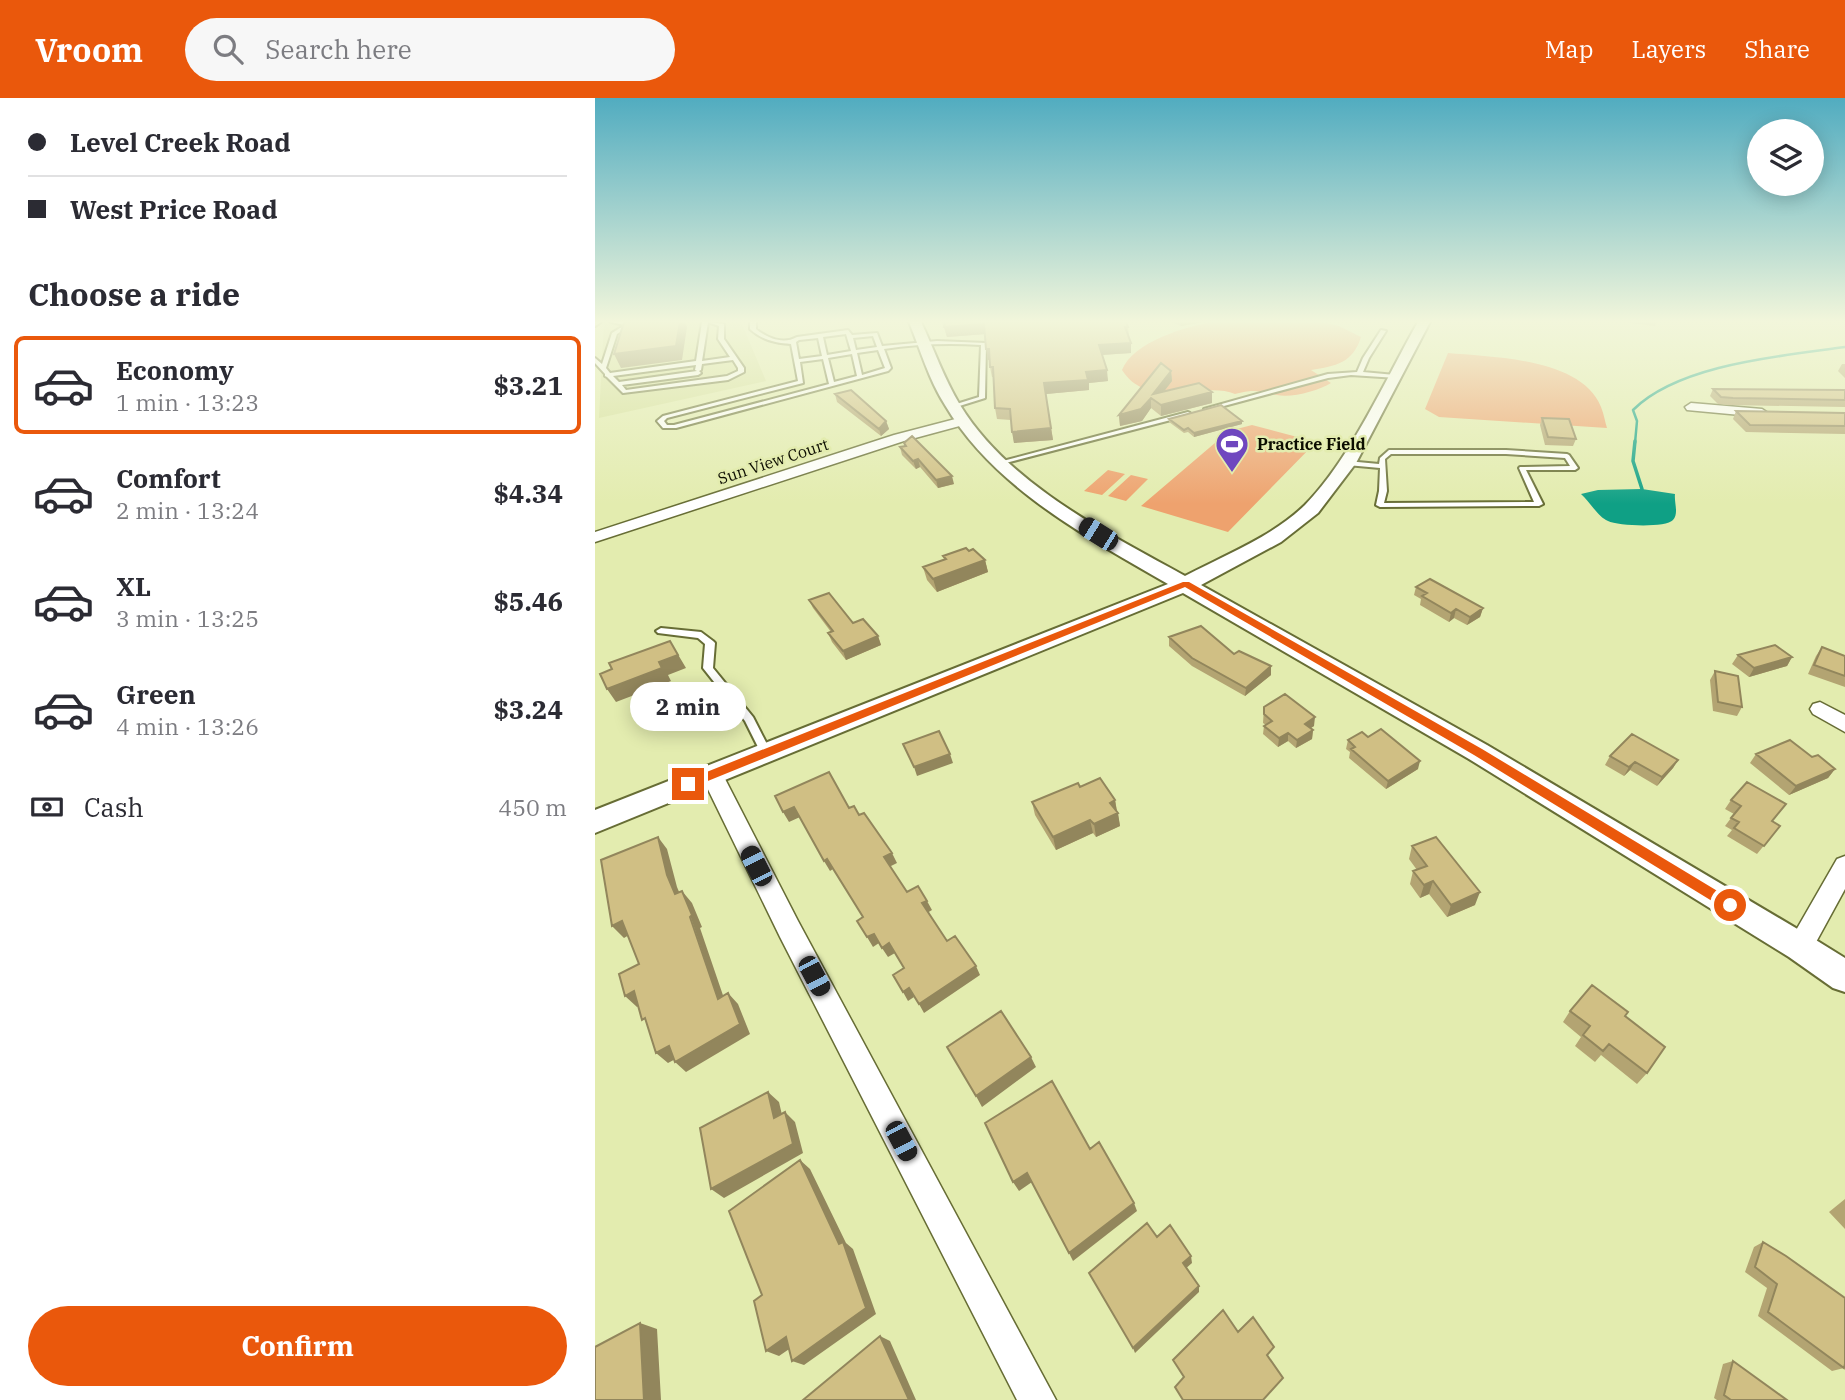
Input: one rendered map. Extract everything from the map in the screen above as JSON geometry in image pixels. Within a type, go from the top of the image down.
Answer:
[{"type":"street","points":[[944,383],[958,413],[1002,463],[1052,506],[1108,541],[1478,752],[1845,977]]},
{"type":"street","points":[[595,822],[1186,584],[1274,538],[1311,509],[1346,463],[1392,383]]},
{"type":"street","points":[[1691,407],[1729,412],[1781,413]]},
{"type":"street","name":"Sun View Court","points":[[595,537],[899,438],[958,413]]},
{"type":"street","points":[[1820,709],[1845,724]]},
{"type":"street","points":[[712,775],[789,929],[1037,1400]]},
{"type":"street","points":[[1800,947],[1845,866]]},
{"type":"lane","points":[[617,384],[626,383]]},
{"type":"lane","points":[[617,384],[625,392],[697,383]]},
{"type":"lane","points":[[798,383],[665,417],[660,421],[665,427],[674,427],[837,383]]},
{"type":"lane","points":[[802,383],[807,391]]},
{"type":"lane","points":[[958,413],[982,398],[982,383]]},
{"type":"lane","points":[[1203,410],[1303,383]]},
{"type":"lane","points":[[1002,463],[1190,413]]},
{"type":"lane","points":[[1389,452],[1492,452],[1555,453],[1567,456],[1575,468],[1522,468],[1539,505],[1380,505],[1383,466],[1382,459],[1389,452]]},
{"type":"lane","points":[[1346,463],[1383,466]]},
{"type":"lane","points":[[661,631],[701,635],[710,643],[708,668],[749,719],[766,752]]},
{"type":"shaded area","points":[[601,383],[758,383],[599,418]]},
{"type":"shaded area","points":[[1133,383],[1331,383],[1312,391],[1283,396],[1252,391],[1235,394],[1208,390],[1161,392],[1147,390]]},
{"type":"shaded area","points":[[1436,383],[1581,383],[1591,391],[1601,407],[1607,428],[1439,417],[1425,409]]},
{"type":"shaded area","name":"Practice Field","points":[[1252,425],[1316,442],[1228,532],[1141,506],[1229,431]]},
{"type":"shaded area","points":[[1108,470],[1125,474],[1102,495],[1084,491]]},
{"type":"shaded area","points":[[1131,475],[1148,479],[1126,501],[1108,496]]},
{"type":"water","points":[[1642,489],[1675,494],[1676,511],[1673,520],[1652,525],[1613,523],[1601,516],[1581,494],[1598,490]]},
{"type":"building","points":[[994,383],[1048,383],[1044,383],[1051,428],[1012,432],[1010,409],[995,408]]},
{"type":"building","points":[[1145,383],[1162,383],[1153,394],[1199,383],[1212,392],[1161,405],[1151,398],[1141,409],[1119,415]]},
{"type":"building","points":[[1713,389],[1845,390],[1845,400],[1721,397]]},
{"type":"building","points":[[851,390],[886,421],[879,429],[835,394]]},
{"type":"building","points":[[1221,405],[1242,421],[1194,433],[1188,428],[1184,430],[1169,419]]},
{"type":"building","points":[[1736,411],[1845,413],[1845,426],[1750,425]]},
{"type":"building","points":[[1542,418],[1569,419],[1576,439],[1548,437]]},
{"type":"building","points":[[912,436],[952,476],[936,480],[918,459],[913,461],[900,447],[906,446],[904,443]]},
{"type":"building","points":[[966,548],[969,551],[973,549],[985,560],[933,579],[923,567],[946,559],[943,556]]},
{"type":"building","points":[[1430,579],[1483,608],[1470,617],[1456,609],[1451,613],[1422,596],[1427,593],[1416,587]]},
{"type":"building","points":[[829,593],[853,623],[863,619],[878,636],[843,651],[828,633],[833,631],[809,600]]},
{"type":"building","points":[[1201,626],[1234,654],[1239,651],[1271,666],[1246,688],[1192,658],[1169,637]]},
{"type":"building","points":[[670,641],[678,655],[659,662],[662,668],[607,689],[600,674],[612,669],[609,663]]},
{"type":"building","points":[[1775,645],[1792,657],[1754,668],[1738,655]]},
{"type":"building","points":[[1822,647],[1845,656],[1845,676],[1814,665]]},
{"type":"building","points":[[1715,671],[1738,676],[1742,707],[1718,702]]},
{"type":"building","points":[[1285,694],[1315,717],[1305,724],[1313,730],[1297,740],[1288,733],[1279,738],[1264,726],[1272,721],[1264,714],[1264,707]]},
{"type":"building","points":[[1381,729],[1420,761],[1388,781],[1351,749],[1355,747],[1348,740],[1362,732],[1368,737]]},
{"type":"building","points":[[939,731],[950,754],[914,767],[903,744]]},
{"type":"building","points":[[1632,734],[1678,760],[1662,777],[1635,762],[1629,767],[1610,756]]},
{"type":"building","points":[[1790,740],[1812,757],[1818,755],[1835,769],[1796,786],[1756,754]]},
{"type":"building","points":[[829,772],[849,808],[854,806],[859,815],[864,813],[892,853],[884,857],[907,892],[918,886],[927,901],[922,903],[947,941],[955,936],[976,966],[919,1004],[909,988],[903,992],[893,975],[904,968],[889,943],[882,948],[874,934],[867,937],[857,921],[863,917],[827,859],[824,861],[794,807],[783,812],[775,796]]},
{"type":"building","points":[[1100,778],[1115,800],[1110,803],[1118,813],[1094,824],[1090,820],[1053,837],[1032,802],[1078,783],[1080,787]]},
{"type":"building","points":[[1747,782],[1786,804],[1772,821],[1780,826],[1764,846],[1734,828],[1739,822],[1731,818],[1741,806],[1731,800]]},
{"type":"building","points":[[658,837],[667,875],[675,894],[682,891],[692,915],[690,917],[718,999],[728,993],[740,1024],[675,1062],[669,1046],[656,1053],[645,1018],[642,1020],[634,991],[625,996],[619,974],[639,964],[622,921],[612,926],[601,860]]},
{"type":"building","points":[[1436,837],[1480,892],[1451,905],[1433,881],[1424,885],[1413,871],[1427,866],[1412,846]]},
{"type":"building","points":[[1592,985],[1628,1012],[1625,1016],[1665,1047],[1647,1073],[1609,1044],[1603,1051],[1583,1035],[1590,1026],[1570,1011]]},
{"type":"building","points":[[1001,1011],[1031,1057],[976,1096],[947,1047]]},
{"type":"building","points":[[1052,1081],[1090,1149],[1099,1142],[1134,1203],[1069,1253],[1027,1173],[1013,1182],[985,1123]]},
{"type":"building","points":[[768,1092],[774,1118],[785,1112],[793,1144],[711,1189],[700,1128]]},
{"type":"building","points":[[800,1160],[839,1244],[843,1242],[866,1308],[792,1361],[786,1337],[766,1351],[754,1301],[762,1295],[729,1211]]},
{"type":"building","points":[[1147,1223],[1157,1237],[1170,1225],[1191,1256],[1183,1263],[1199,1286],[1133,1348],[1089,1273]]},
{"type":"building","points":[[1763,1242],[1845,1298],[1844,1368],[1768,1312],[1777,1284],[1755,1267]]},
{"type":"building","points":[[1223,1310],[1238,1332],[1253,1317],[1274,1347],[1267,1355],[1283,1378],[1263,1400],[1183,1400],[1175,1387],[1184,1377],[1173,1360]]},
{"type":"building","points":[[640,1323],[644,1400],[595,1400],[595,1347]]},
{"type":"building","points":[[880,1336],[909,1400],[803,1400]]},
{"type":"building","points":[[1733,1361],[1787,1400],[1731,1400],[1724,1395]]},
{"type":"waterway","points":[[1635,443],[1637,421],[1633,410],[1653,394],[1675,383]]},
{"type":"waterway","points":[[1635,441],[1633,461],[1642,489]]},
{"type":"place","name":"Practice Field","points":[[1232,474]]},
{"type":"route","points":[[688,784],[1186,584],[1478,752],[1730,905]]}]
